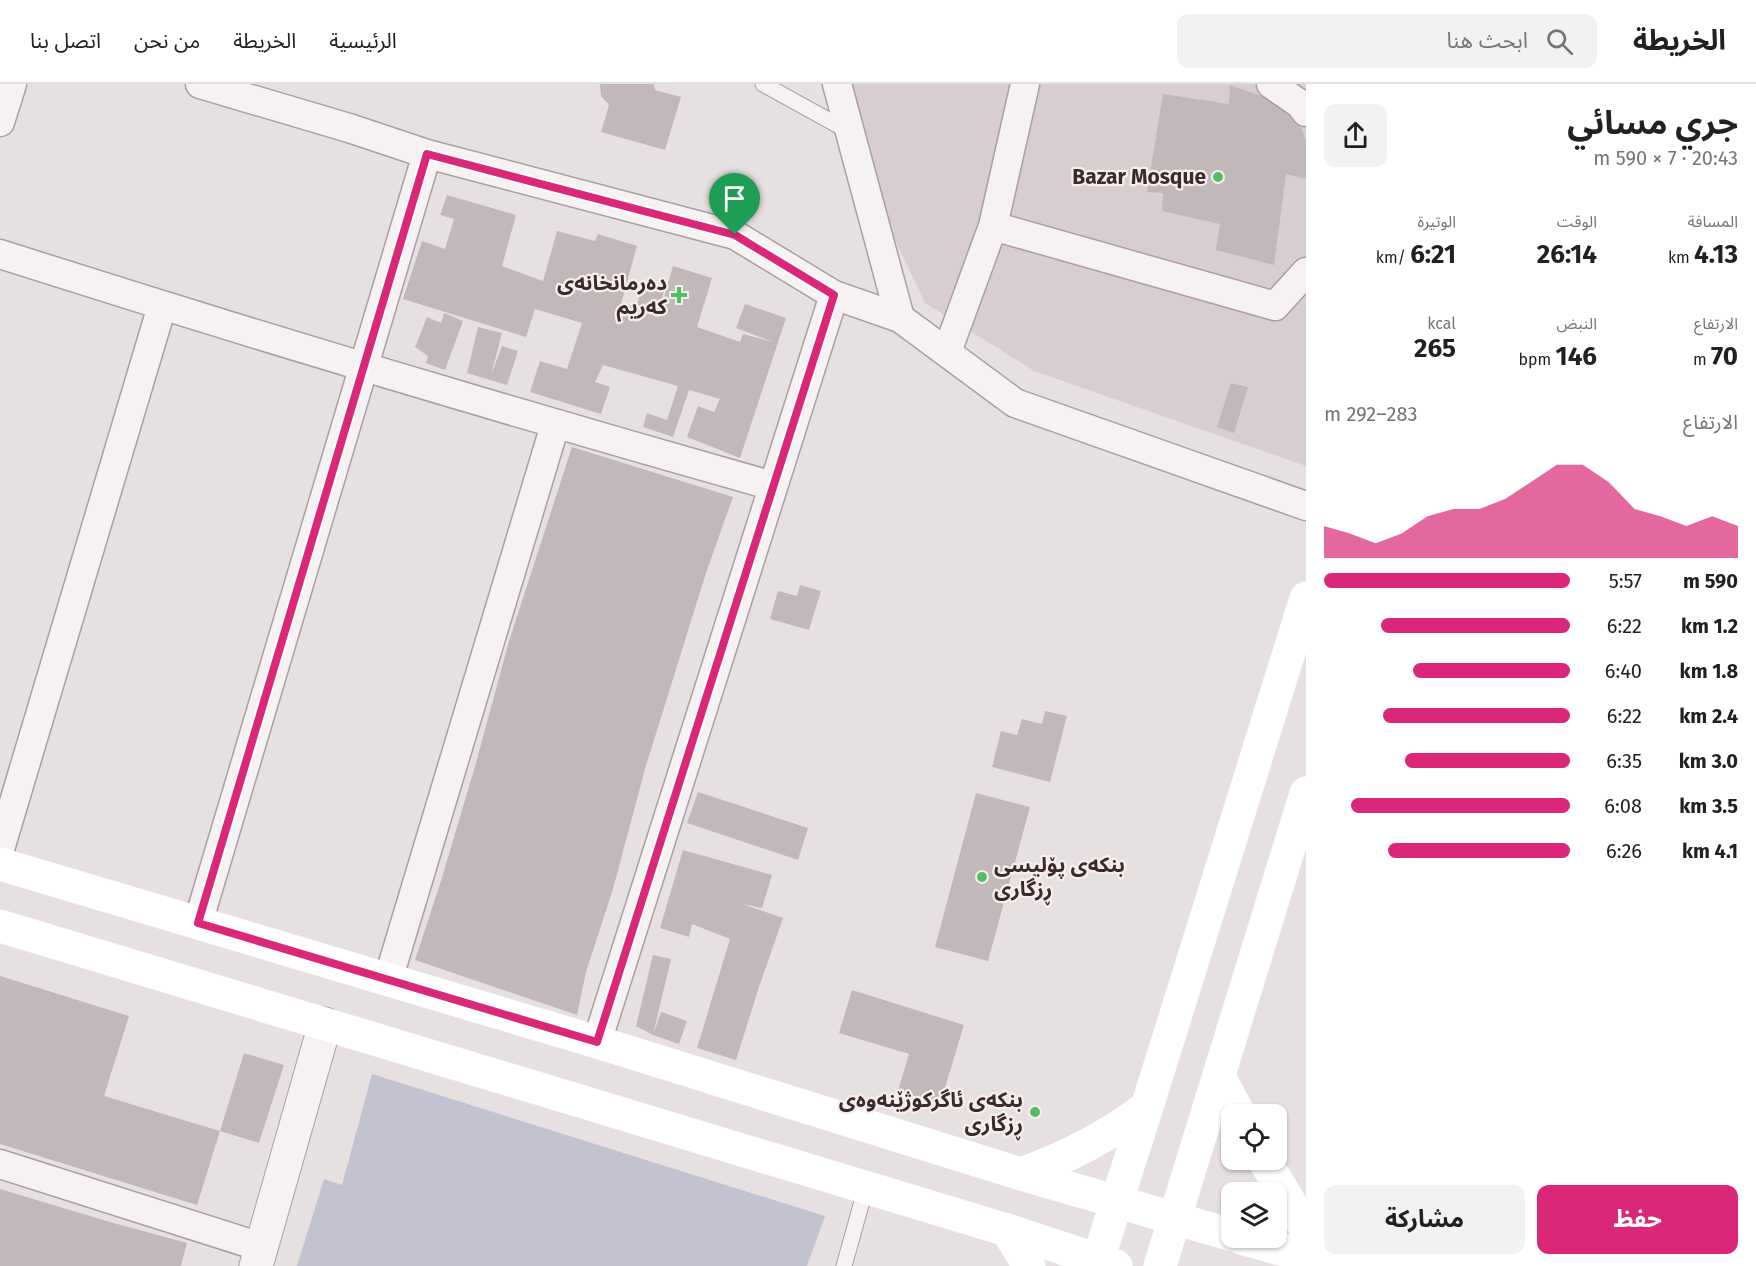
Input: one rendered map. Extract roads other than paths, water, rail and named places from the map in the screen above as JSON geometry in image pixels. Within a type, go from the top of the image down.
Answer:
[{"type":"main road","points":[[0,926],[1007,1230],[1103,1264],[1116,1202],[1306,598]]},
{"type":"main road","points":[[1160,1266],[1306,793]]},
{"type":"main road","points":[[0,864],[597,1042],[1021,1174],[1221,1232]]},
{"type":"main road","points":[[1219,1076],[1234,1104]]},
{"type":"main road","points":[[1021,1174],[1087,1147],[1147,1107]]},
{"type":"main road","points":[[1270,1170],[1306,1229]]},
{"type":"main road","points":[[1007,1230],[1029,1266]]},
{"type":"main road","points":[[1277,1248],[1306,1256]]},
{"type":"street","points":[[0,122],[12,84]]},
{"type":"street","points":[[200,84],[349,128],[427,154],[735,235],[834,295],[900,318],[1015,403],[1306,506]]},
{"type":"street","points":[[837,84],[900,318]]},
{"type":"street","points":[[947,352],[993,226],[1025,84]]},
{"type":"street","points":[[1270,84],[1300,104],[1306,112]]},
{"type":"street","points":[[198,923],[427,154]]},
{"type":"street","points":[[993,226],[1275,306],[1306,272]]},
{"type":"street","points":[[0,254],[162,306],[555,425],[773,486]]},
{"type":"street","points":[[597,1042],[834,295]]},
{"type":"street","points":[[0,849],[162,306]]},
{"type":"street","points":[[388,980],[555,425]]},
{"type":"street","points":[[0,1164],[259,1257],[325,1024]]},
{"type":"lane","points":[[763,84],[850,132]]},
{"type":"lane","points":[[844,1266],[866,1187]]},
{"type":"place","name":"Bazar Mosque","points":[[1218,177]]},
{"type":"place","name":"دەرمانخانەی کەریم","points":[[679,295]]},
{"type":"place","name":"بنکەی پۆلیسی ڕزگاری","points":[[982,877]]},
{"type":"place","name":"بنکەی ئاگرکوژێنەوەی ڕزگاری","points":[[1035,1112]]}]
